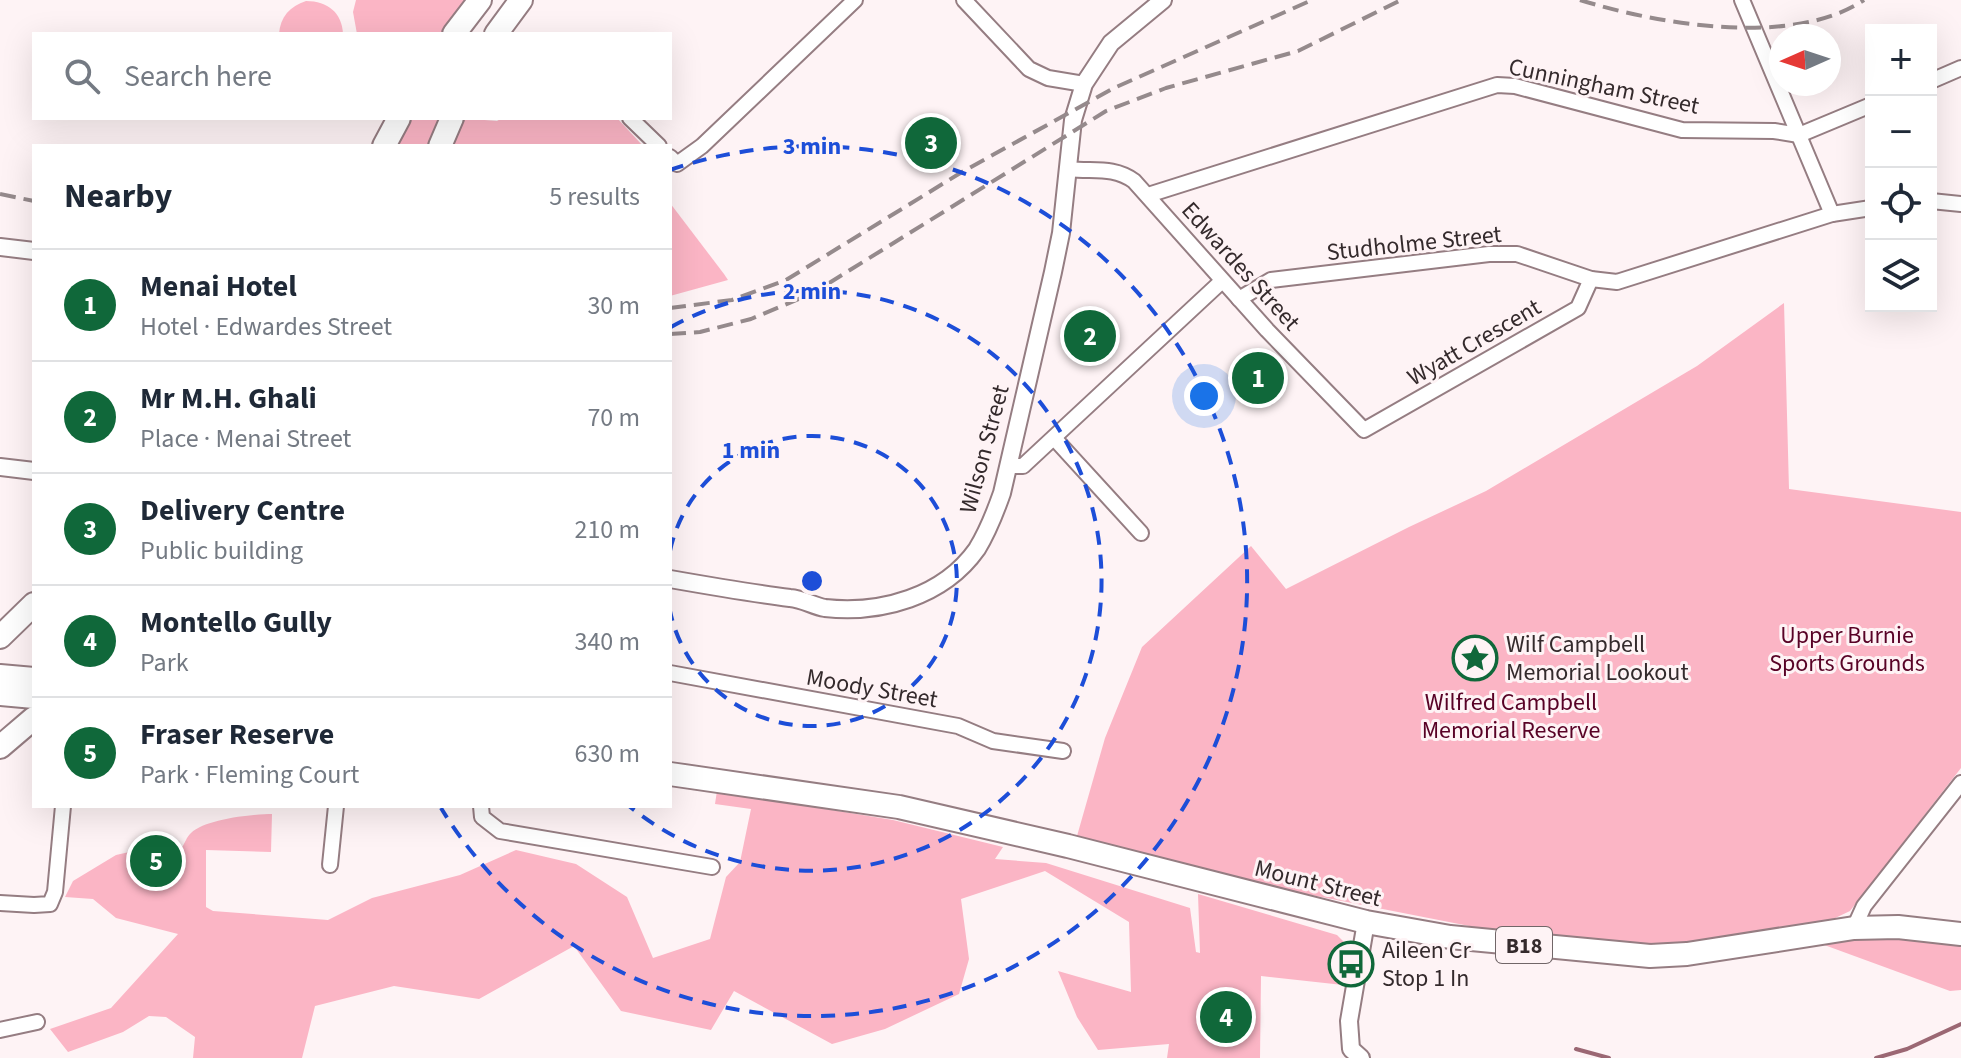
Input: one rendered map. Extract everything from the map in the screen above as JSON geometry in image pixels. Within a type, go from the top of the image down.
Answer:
[{"type":"highway","points":[[456,32],[480,0]]},
{"type":"highway","points":[[497,32],[521,0]]},
{"type":"highway","points":[[385,144],[396,122]]},
{"type":"highway","points":[[0,637],[32,606]]},
{"type":"highway","points":[[0,676],[32,679]]},
{"type":"highway","points":[[0,694],[32,697]]},
{"type":"highway","points":[[4,743],[32,720]]},
{"type":"highway","name":"Mount Street","points":[[672,774],[899,807],[1068,846],[1366,922],[1450,937],[1650,956],[1687,954],[1854,928],[1898,927],[1961,934]]},
{"type":"street","points":[[672,159],[677,164],[702,146],[855,0]]},
{"type":"street","points":[[964,0],[1029,69],[1048,78],[1084,84]]},
{"type":"street","name":"Wilson Street","points":[[672,579],[798,599],[822,608],[867,609],[900,603],[945,580],[961,568],[991,525],[1008,466],[1053,272],[1069,169],[1073,120],[1084,84],[1111,43],[1163,0]]},
{"type":"street","points":[[1742,0],[1832,214]]},
{"type":"street","points":[[1937,78],[1961,68]]},
{"type":"street","name":"Cunningham Street","points":[[1148,195],[1497,85],[1515,86],[1682,130],[1774,131],[1799,135],[1865,108]]},
{"type":"street","points":[[632,120],[657,144]]},
{"type":"street","name":"Edwardes Street","points":[[1069,169],[1121,172],[1134,181],[1222,281],[1364,430]]},
{"type":"street","points":[[1937,202],[1961,204]]},
{"type":"street","name":"Studholme Street","points":[[1239,299],[1271,280],[1489,254],[1517,254],[1591,279],[1617,282],[1832,214],[1865,209]]},
{"type":"street","points":[[0,247],[32,251]]},
{"type":"street","name":"Wyatt Crescent","points":[[1364,430],[1578,308],[1591,279]]},
{"type":"street","points":[[1008,466],[1023,466],[1055,439],[1222,281]]},
{"type":"street","points":[[1055,439],[1141,533]]},
{"type":"street","points":[[0,467],[32,471]]},
{"type":"street","name":"Moody Street","points":[[672,673],[958,726],[993,741],[1063,751]]},
{"type":"street","points":[[4,743],[32,732]]},
{"type":"street","points":[[1854,928],[1864,906],[1961,783]]},
{"type":"street","points":[[0,903],[50,904],[55,892],[63,808]]},
{"type":"street","points":[[330,865],[336,808]]},
{"type":"street","points":[[481,808],[482,817],[500,831],[712,867]]},
{"type":"street","points":[[1361,1058],[1351,1049],[1349,1021],[1366,922]]},
{"type":"street","points":[[0,1030],[37,1022]]},
{"type":"green space","points":[[356,0],[471,0],[446,32],[357,32],[353,12]]},
{"type":"green space","points":[[306,1],[327,6],[337,14],[343,32],[279,32],[281,22],[295,6]]},
{"type":"green space","points":[[408,120],[438,120],[430,144],[396,144]]},
{"type":"green space","points":[[459,120],[619,120],[641,144],[451,144]]},
{"type":"green space","points":[[672,206],[724,274],[728,280],[672,295]]},
{"type":"green space","name":"Wilfred Campbell Memorial Reserve","points":[[1784,303],[1789,489],[1961,512],[1961,768],[1850,911],[1831,920],[1710,941],[1648,946],[1505,933],[1296,892],[1077,836],[1105,738],[1142,647],[1251,546],[1286,589],[1486,491],[1697,366]]},
{"type":"green space","points":[[717,791],[893,820],[1003,847],[995,859],[1046,863],[1190,908],[1196,952],[1200,953],[1198,894],[1337,935],[1346,944],[1343,985],[1261,976],[1260,1058],[1167,1058],[1169,1044],[1098,1050],[1077,1017],[1058,971],[1131,992],[1129,922],[1045,871],[961,899],[969,959],[959,994],[885,1029],[832,1044],[734,991],[711,1030],[621,1011],[574,946],[479,999],[394,986],[315,1006],[302,1058],[193,1058],[195,1037],[166,1017],[149,1016],[123,1032],[68,1052],[50,1029],[111,1008],[178,934],[116,918],[93,899],[65,897],[73,881],[116,855],[138,850],[181,849],[190,834],[207,824],[242,816],[272,814],[271,852],[206,850],[206,907],[213,911],[328,920],[372,898],[460,875],[516,850],[576,864],[627,897],[653,958],[710,939],[726,877],[740,862],[751,809],[715,804]]},
{"type":"green space","points":[[1961,934],[1961,990],[1950,991],[1797,935]]},
{"type":"waterway","points":[[1876,1058],[1907,1049],[1961,1024]]},
{"type":"waterway","points":[[1576,1049],[1609,1058]]},
{"type":"railway","points":[[672,308],[732,300],[786,280],[962,172],[1114,88],[1312,0]]},
{"type":"railway","points":[[672,334],[700,332],[751,319],[813,293],[1106,111],[1166,88],[1298,51],[1401,0]]},
{"type":"railway","points":[[1580,0],[1647,17],[1724,27],[1800,24],[1835,15],[1864,0]]},
{"type":"railway","points":[[0,194],[32,201]]},
{"type":"place","name":"Delivery Centre","points":[[931,143]]},
{"type":"place","name":"Mr M.H. Ghali","points":[[1090,336]]},
{"type":"place","name":"Menai Hotel","points":[[1258,378]]},
{"type":"place","name":"Wilf Campbell Memorial Lookout","points":[[1475,658]]},
{"type":"place","name":"Fraser Reserve","points":[[156,861]]},
{"type":"place","name":"Aileen Cr Stop 1 In","points":[[1351,964]]},
{"type":"place","name":"Montello Gully","points":[[1226,1017]]},
{"type":"park label","name":"Upper Burnie Sports Grounds","points":[[1847,649]]}]
